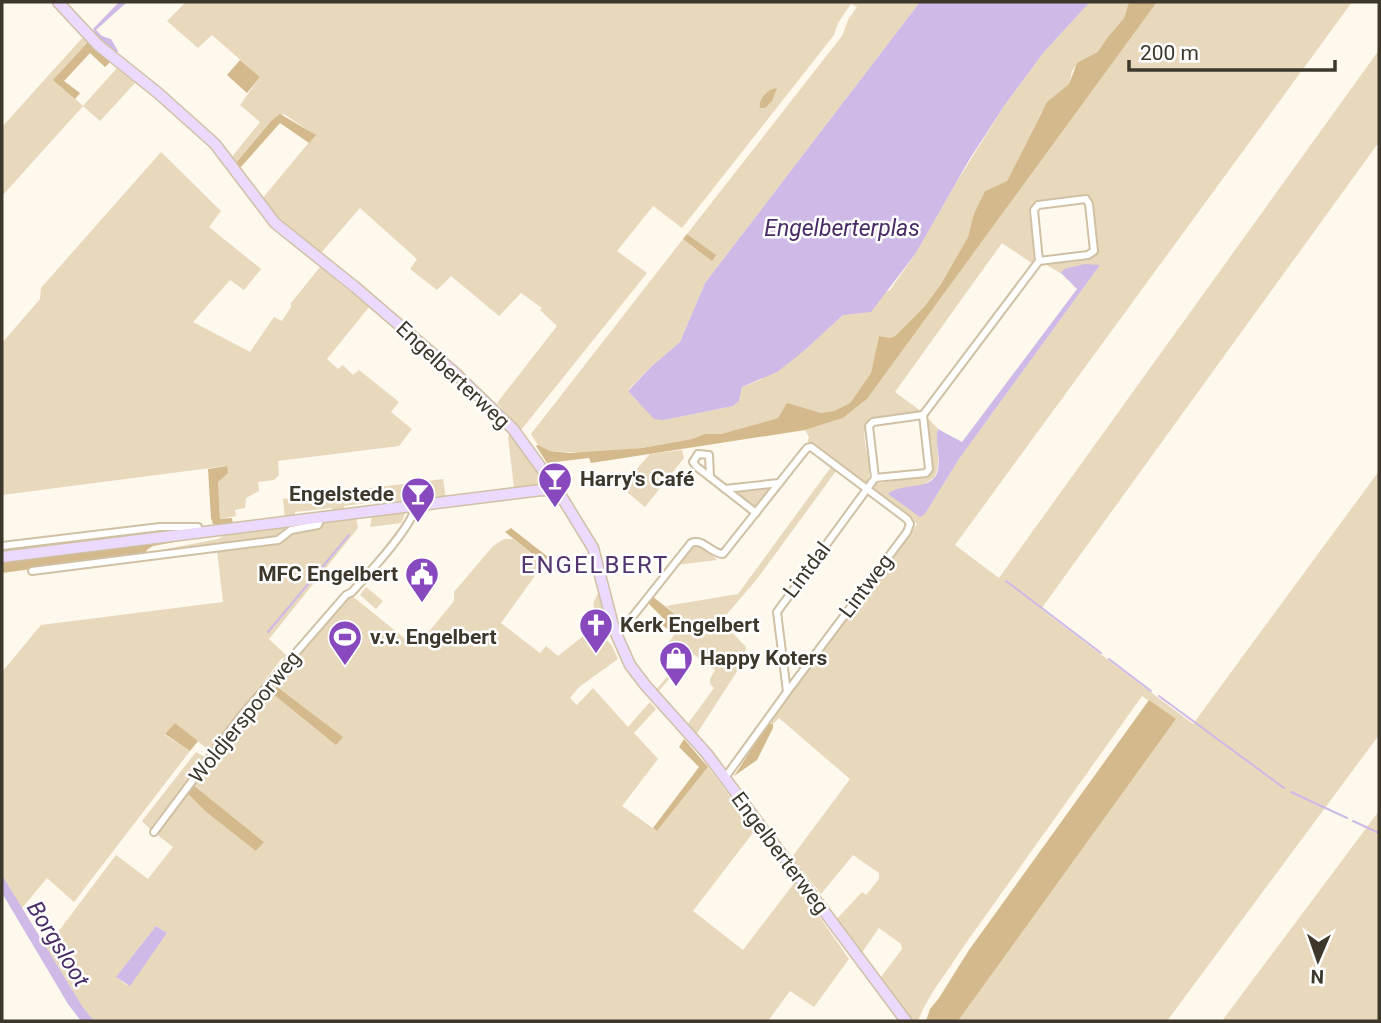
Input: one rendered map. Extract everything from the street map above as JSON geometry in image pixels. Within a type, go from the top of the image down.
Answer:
[{"type":"street","name":"Engelberterweg","points":[[58,2],[98,45],[158,93],[215,144],[275,223],[355,287],[485,399],[513,429],[558,491],[593,548],[616,634],[631,665],[646,686],[688,731],[905,1021]]},
{"type":"street","points":[[923,415],[873,422],[869,426],[875,478],[926,473],[929,469],[923,415],[1039,261],[1034,210],[1038,205],[1086,199],[1089,204],[1094,251],[1088,255],[1039,261]]},
{"type":"street","points":[[616,634],[691,543],[702,542],[717,554],[723,555],[807,448],[811,447],[867,489]]},
{"type":"street","points":[[541,490],[548,477]]},
{"type":"street","points":[[710,477],[755,513]]},
{"type":"street","name":"Lintdal","points":[[787,692],[777,612],[875,478]]},
{"type":"street","points":[[724,489],[779,483]]},
{"type":"street","name":"Lintweg","points":[[787,692],[907,532],[910,524],[907,519],[867,489]]},
{"type":"street","points":[[2,557],[541,490],[558,491]]},
{"type":"street","name":"Woldjerspoorweg","points":[[154,832],[263,690],[381,559],[413,518],[415,506]]},
{"type":"street","points":[[32,571],[278,540],[291,530],[318,525],[321,518]]},
{"type":"street","points":[[2,546],[160,527],[198,527],[199,533]]},
{"type":"street","points":[[724,779],[787,692]]},
{"type":"shaded area","points":[[186,2],[920,2],[705,283],[680,342],[628,390],[636,400],[664,420],[733,406],[739,401],[742,387],[760,380],[805,350],[843,315],[890,290],[916,253],[1004,106],[1044,52],[1090,2],[1129,2],[1124,18],[1098,53],[1078,63],[1072,71],[1069,84],[1051,99],[1041,113],[1007,181],[985,191],[968,237],[941,284],[924,307],[895,336],[879,336],[871,373],[850,403],[834,411],[821,413],[787,404],[778,418],[721,434],[705,434],[642,448],[586,453],[550,451],[538,445],[531,434],[683,239],[712,260],[715,255],[687,234],[842,36],[857,7],[851,4],[838,23],[834,35],[682,228],[653,206],[617,251],[647,273],[521,430],[497,403],[557,326],[540,310],[542,308],[521,293],[499,316],[451,276],[437,290],[410,269],[417,259],[360,208],[320,254],[293,233],[262,199],[315,135],[284,114],[271,121],[236,163],[231,158],[260,122],[240,105],[260,77],[212,35],[198,48],[167,21]]},
{"type":"shaded area","points":[[1129,2],[1157,2],[867,399],[843,418],[805,430],[591,463],[589,458],[547,463],[536,446],[570,453],[642,448],[705,434],[721,434],[778,418],[787,403],[821,413],[834,411],[850,403],[871,373],[879,336],[895,336],[924,307],[941,284],[968,237],[974,214],[985,191],[1007,181],[1047,102],[1069,84],[1077,63],[1098,52],[1124,18]]},
{"type":"shaded area","points":[[1157,2],[1352,2],[955,545],[999,578],[1379,50],[1379,142],[1041,609],[1193,724],[1379,471],[1379,735],[1167,1021],[958,1021],[1176,719],[1142,696],[961,950],[918,1021],[913,1021],[881,977],[902,949],[901,944],[879,928],[861,954],[837,919],[862,892],[866,895],[879,879],[879,873],[853,855],[821,894],[792,857],[850,779],[779,718],[773,724],[769,723],[917,524],[874,491],[875,484],[926,475],[926,416],[938,429],[938,460],[934,478],[924,484],[925,514],[959,459],[1100,265],[1062,274],[1045,264],[1074,262],[1093,254],[1096,249],[1089,196],[1032,205],[1029,211],[1036,261],[1033,264],[1002,243],[895,392],[922,412],[870,419],[866,426],[864,433],[869,467],[867,482],[863,484],[807,444],[809,437],[805,430],[843,418],[867,399]]},
{"type":"shaded area","points":[[84,36],[89,41],[54,80],[83,106],[2,196],[2,127]]},
{"type":"shaded area","points":[[89,41],[110,62],[105,67],[90,53],[64,81],[80,93],[75,99],[53,80]]},
{"type":"shaded area","points":[[240,60],[260,77],[247,93],[227,75]]},
{"type":"shaded area","points":[[117,68],[135,83],[100,121],[83,106]]},
{"type":"shaded area","points":[[777,88],[772,101],[765,108],[760,108],[764,95]]},
{"type":"shaded area","points":[[280,114],[316,135],[309,143],[280,123],[240,168],[236,163]]},
{"type":"shaded area","points":[[161,152],[221,211],[209,227],[261,269],[244,290],[230,280],[193,322],[250,352],[274,317],[282,321],[291,303],[320,267],[369,307],[327,359],[338,369],[343,365],[353,375],[359,370],[399,402],[391,412],[412,429],[399,446],[278,461],[279,475],[274,480],[258,482],[259,491],[246,498],[245,508],[235,510],[236,516],[220,519],[218,482],[227,473],[226,466],[2,495],[2,343],[40,299],[41,288]]},
{"type":"shaded area","points":[[687,234],[716,255],[712,261],[683,239]]},
{"type":"shaded area","points":[[510,434],[540,473],[541,481],[537,486],[514,488],[508,437]]},
{"type":"shaded area","points":[[682,450],[684,458],[645,507],[621,487],[650,454]]},
{"type":"shaded area","points":[[227,466],[228,473],[218,482],[220,519],[232,518],[233,525],[221,526],[213,524],[211,518],[208,469]]},
{"type":"shaded area","points":[[831,467],[836,471],[757,579],[721,621],[746,647],[745,659],[696,735],[687,725],[714,688],[710,679],[715,670],[692,653],[656,694],[654,692],[684,657],[669,642],[684,621],[666,606],[738,594]]},
{"type":"shaded area","points":[[443,479],[446,499],[440,500],[439,496],[391,502],[391,505],[376,507],[375,502],[344,506],[344,510],[333,511],[332,508],[295,512],[295,518],[285,519],[283,499]]},
{"type":"shaded area","points":[[772,487],[755,509],[734,491]]},
{"type":"shaded area","points":[[406,511],[401,523],[370,527],[372,515]]},
{"type":"shaded area","points":[[356,517],[358,528],[269,639],[288,657],[282,658],[210,751],[175,723],[165,735],[190,751],[74,902],[47,878],[22,908],[2,875],[2,672],[41,625],[223,602],[217,550],[283,542],[292,533],[317,528],[329,520]]},
{"type":"shaded area","points":[[295,524],[271,539],[154,553],[218,539],[229,532]]},
{"type":"shaded area","points":[[511,528],[548,557],[544,563],[505,532]]},
{"type":"shaded area","points":[[161,529],[191,529],[2,554],[2,548]]},
{"type":"shaded area","points":[[218,534],[153,546],[144,554],[2,573],[2,561]]},
{"type":"shaded area","points":[[504,539],[513,539],[544,563],[501,623],[540,653],[546,646],[558,656],[596,626],[612,646],[618,659],[579,687],[570,698],[577,705],[593,688],[628,727],[650,702],[656,709],[634,733],[658,759],[622,806],[657,831],[708,767],[755,830],[693,911],[743,950],[795,882],[849,959],[814,1007],[790,991],[768,1021],[94,1021],[46,948],[116,855],[148,879],[173,847],[155,833],[186,792],[205,811],[257,851],[263,841],[192,784],[267,689],[351,595],[414,646],[454,601],[454,592],[493,546]],"holes":[[[156,926],[167,933],[130,985],[116,977]]]},
{"type":"shaded area","points":[[694,546],[702,547],[717,560],[676,565]]},
{"type":"shaded area","points":[[366,587],[383,601],[376,609],[360,595]]},
{"type":"shaded area","points":[[601,591],[610,626],[599,619],[594,610],[594,600]]},
{"type":"shaded area","points":[[653,597],[684,621],[675,635],[661,624],[664,619],[648,603]]},
{"type":"shaded area","points":[[277,687],[343,737],[336,745],[272,693]]},
{"type":"shaded area","points":[[1149,700],[1176,719],[958,1021],[926,1021],[930,1009],[969,950]]},
{"type":"shaded area","points":[[175,723],[198,741],[190,751],[165,734]]},
{"type":"shaded area","points":[[768,724],[773,724],[773,728],[757,760],[734,776]]},
{"type":"shaded area","points":[[684,739],[708,767],[657,831],[653,828],[699,767],[679,747]]},
{"type":"shaded area","points":[[196,752],[205,757],[150,829],[142,821]]},
{"type":"shaded area","points":[[192,784],[264,842],[256,851],[205,811],[186,792]]},
{"type":"shaded area","points":[[1379,811],[1379,1021],[1222,1021]]},
{"type":"water","points":[[119,2],[127,2],[96,30],[111,39],[117,53],[97,36],[93,29]]},
{"type":"water","name":"Engelberterplas","points":[[920,2],[1090,2],[1044,52],[1004,106],[969,160],[916,253],[871,312],[843,315],[777,372],[742,387],[739,401],[733,406],[664,420],[654,419],[628,391],[680,342],[705,283]]},
{"type":"water","points":[[1085,264],[1100,265],[959,459],[925,514],[920,517],[888,494],[934,479],[938,468],[938,429],[962,442],[1077,289],[1061,273],[1064,269]]},
{"type":"water","points":[[2,875],[82,1006],[94,1021],[81,1021],[68,1004],[2,893]]},
{"type":"water","points":[[156,926],[167,933],[130,986],[116,977]]},
{"type":"waterway","points":[[268,632],[349,535]]},
{"type":"waterway","points":[[1006,581],[1101,653]]},
{"type":"waterway","points":[[1109,659],[1151,691]]},
{"type":"waterway","points":[[1159,696],[1284,788]]},
{"type":"waterway","points":[[1291,792],[1347,818]]},
{"type":"waterway","points":[[1353,821],[1379,833]]},
{"type":"place","name":"Harry's Café","points":[[555,509]]},
{"type":"place","name":"Engelstede","points":[[418,524]]},
{"type":"place","name":"MFC Engelbert","points":[[422,604]]},
{"type":"place","name":"Kerk Engelbert","points":[[596,655]]},
{"type":"place","name":"v.v. Engelbert","points":[[345,667]]},
{"type":"place","name":"Happy Koters","points":[[676,688]]},
{"type":"district","name":"ENGELBERT","points":[[595,565]]},
{"type":"water label","name":"Borgsloot","points":[[58,944]]}]
